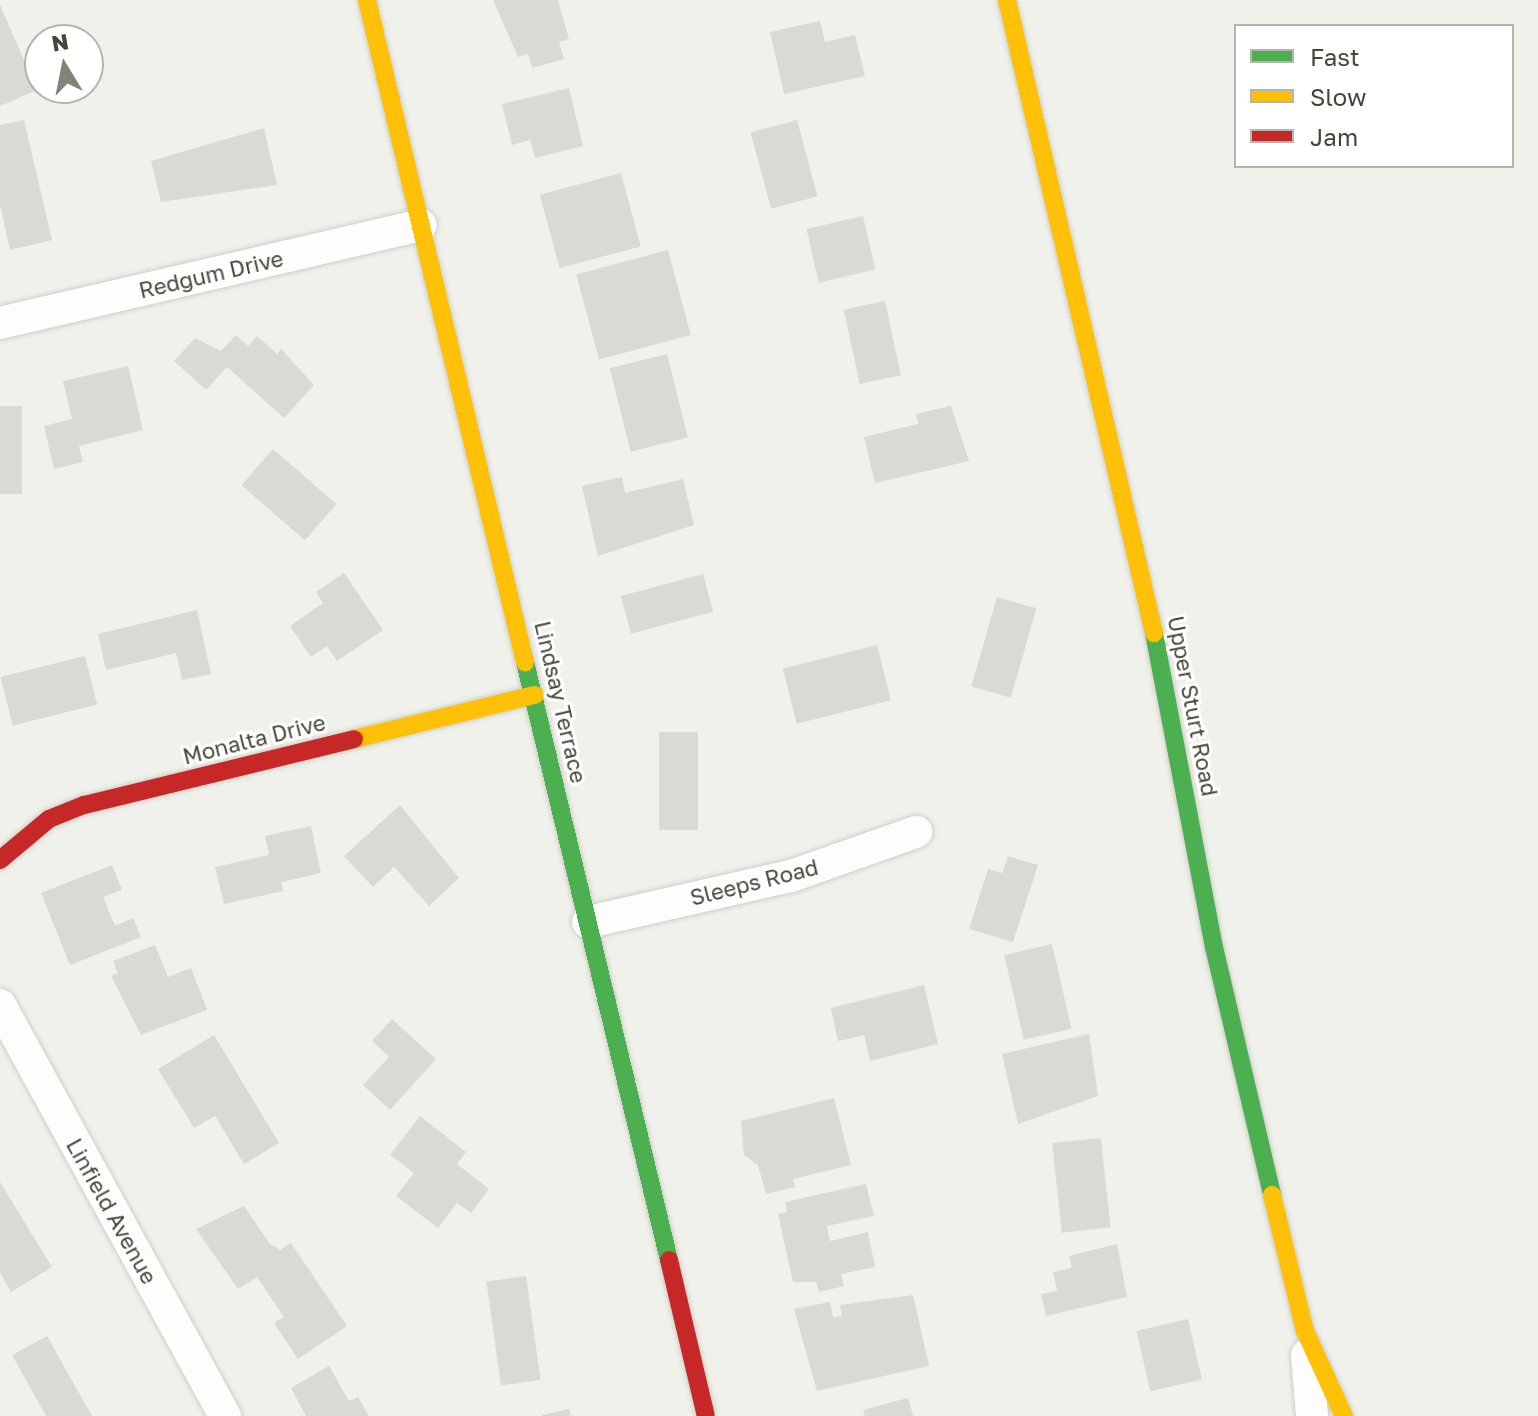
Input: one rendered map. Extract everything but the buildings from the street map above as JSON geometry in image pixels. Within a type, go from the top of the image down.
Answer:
[{"type":"street","name":"Lindsay Terrace","points":[[367,0],[706,1416]]},
{"type":"street","name":"Upper Sturt Road","points":[[1007,0],[1130,509],[1214,947],[1305,1331],[1344,1416]]},
{"type":"street","name":"Redgum Drive","points":[[0,323],[421,225]]},
{"type":"street","name":"Monalta Drive","points":[[0,860],[49,819],[84,805],[535,695]]},
{"type":"street","name":"Sleeps Road","points":[[588,922],[791,876],[916,832]]},
{"type":"street","name":"Linfield Avenue","points":[[0,1005],[225,1416]]},
{"type":"street","points":[[1305,1331],[1312,1416]]},
{"type":"traffic: fast","points":[[1154,633],[1214,947],[1272,1195]]},
{"type":"traffic: fast","points":[[525,662],[669,1260]]},
{"type":"traffic: slow","points":[[367,0],[525,662]]},
{"type":"traffic: slow","points":[[1007,0],[1154,633]]},
{"type":"traffic: slow","points":[[354,739],[535,695]]},
{"type":"traffic: slow","points":[[1272,1195],[1305,1331],[1344,1416]]},
{"type":"traffic: jam","points":[[0,860],[49,819],[84,805],[354,739]]},
{"type":"traffic: jam","points":[[669,1260],[706,1416]]}]
